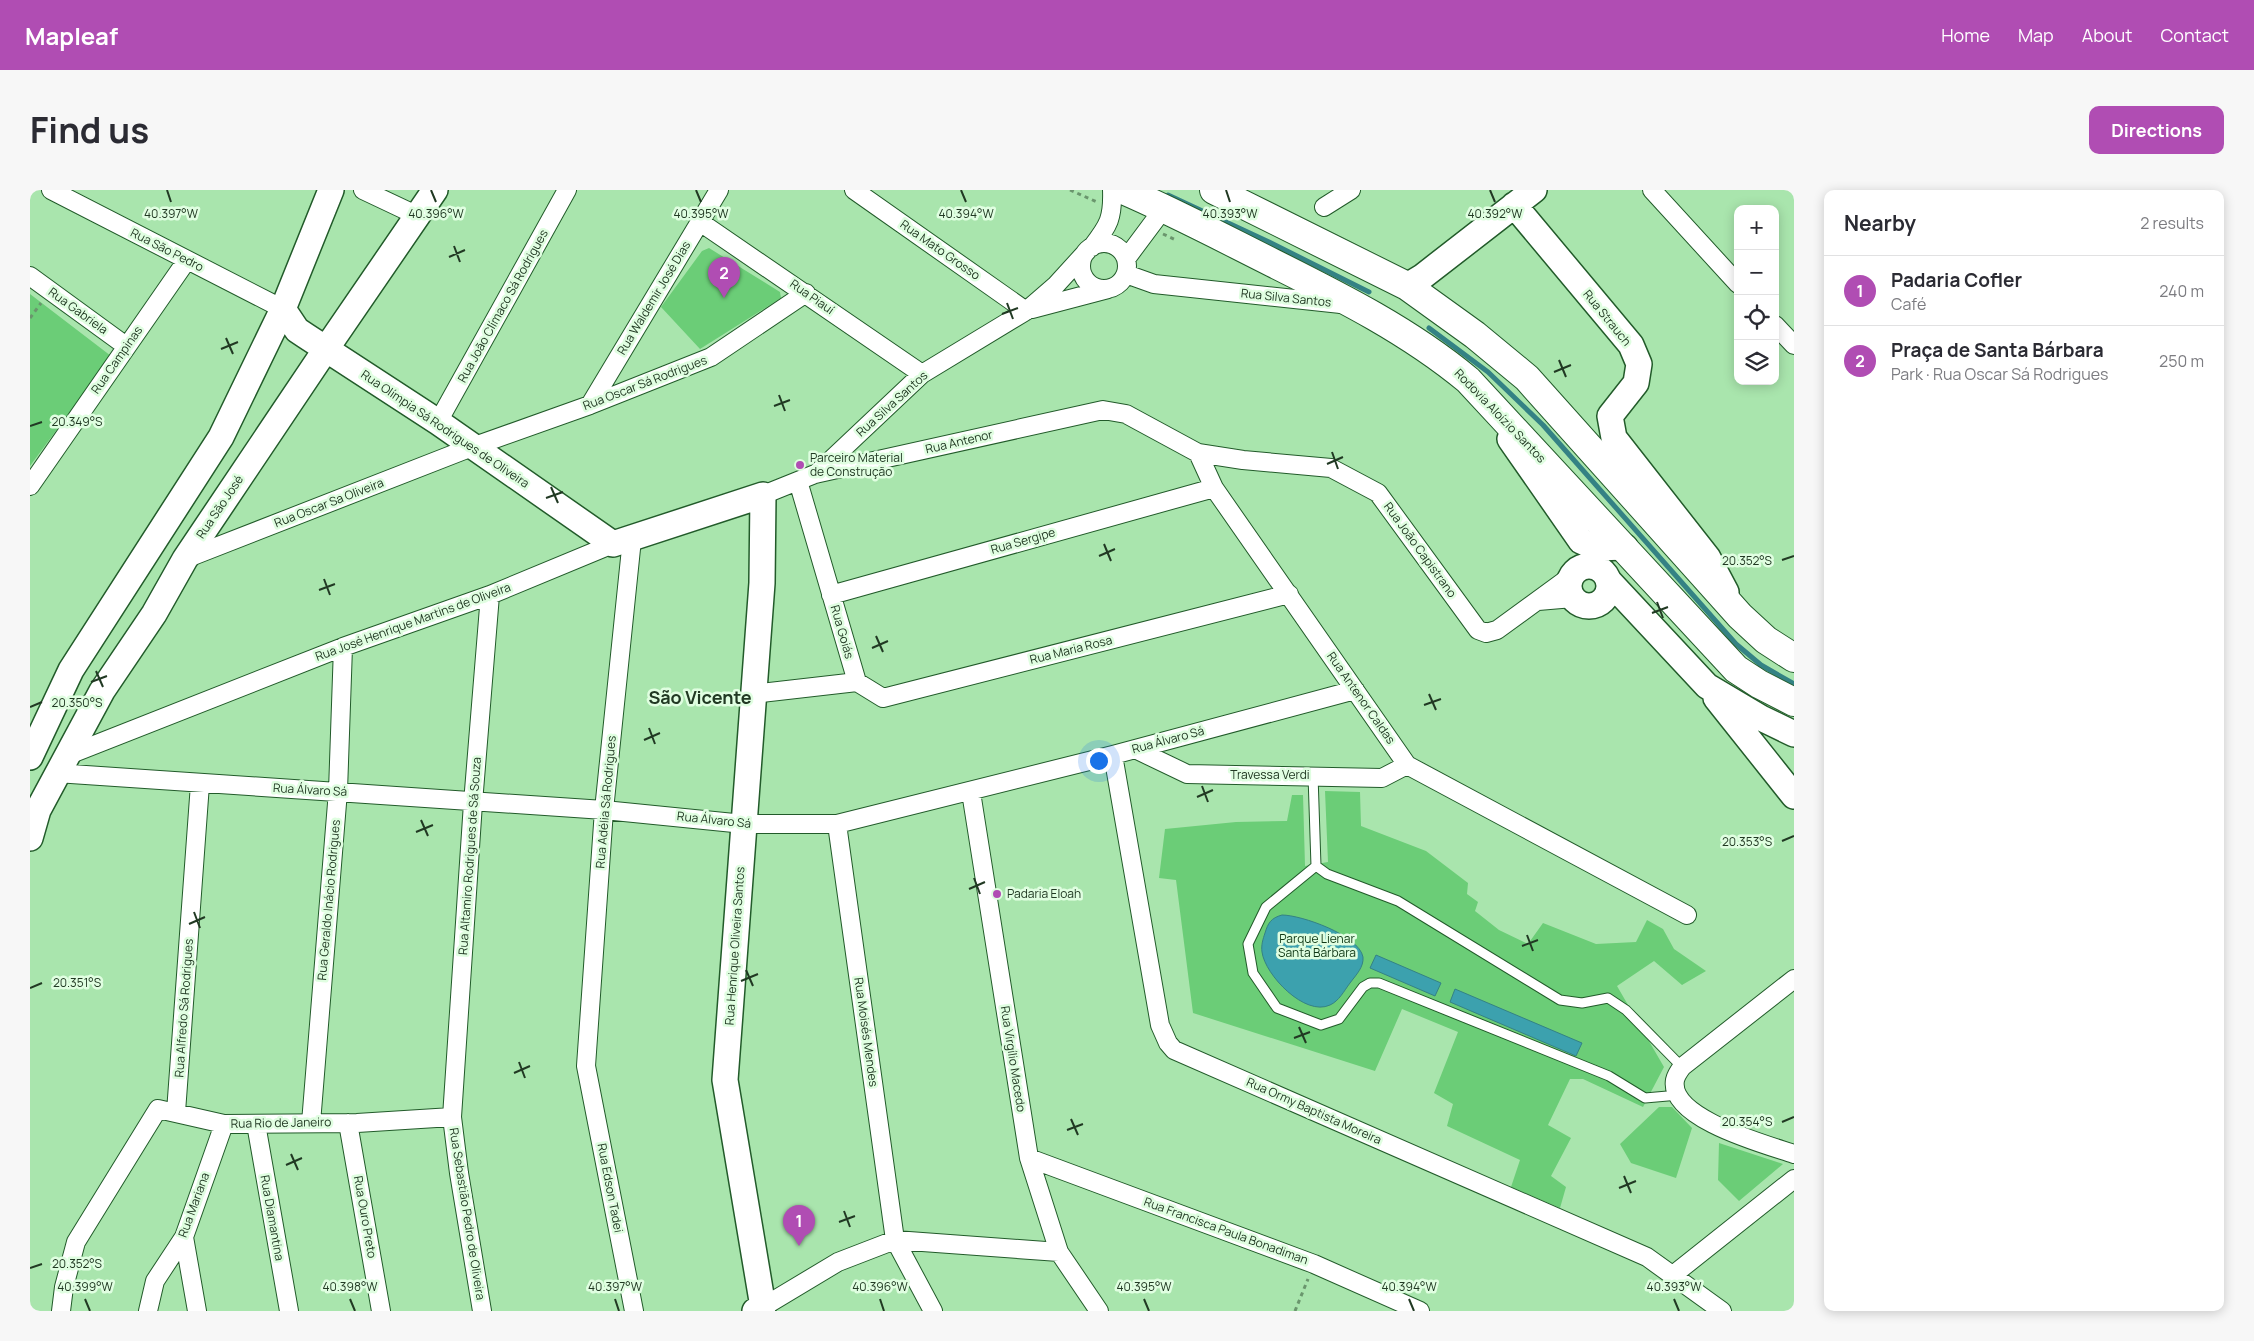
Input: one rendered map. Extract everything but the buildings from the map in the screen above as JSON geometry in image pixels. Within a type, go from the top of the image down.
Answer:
[{"type":"main road","name":"Rodovia Aloízio Santos","points":[[1214,190],[1407,286],[1474,335],[1527,378],[1736,669],[1759,684],[1794,702]]},
{"type":"main road","name":"Rodovia Aloízio Santos","points":[[1118,200],[1359,306],[1437,354],[1639,532],[1766,640],[1794,658]]},
{"type":"main road","points":[[1359,306],[1407,286],[1412,339]]},
{"type":"street","name":"Rua São Pedro","points":[[51,190],[282,309]]},
{"type":"street","points":[[30,757],[71,670],[221,437],[282,309],[331,190]]},
{"type":"street","points":[[363,190],[418,216]]},
{"type":"street","name":"Rua São José","points":[[30,838],[38,810],[102,690],[154,614],[185,559],[435,190]]},
{"type":"street","name":"Rua João Clímaco Sá Rodrigues","points":[[438,422],[567,190]]},
{"type":"street","name":"Rua Waldemir José Dias","points":[[590,405],[719,190]]},
{"type":"street","name":"Rua Mato Grosso","points":[[854,190],[1026,311]]},
{"type":"street","name":"Rua Silva Santos","points":[[815,474],[922,374],[1026,311],[1056,284],[1090,249],[1109,225],[1118,200],[1112,190]]},
{"type":"street","points":[[1324,207],[1352,190]]},
{"type":"street","points":[[1407,286],[1422,277],[1534,190]]},
{"type":"street","points":[[1652,190],[1734,280]]},
{"type":"street","name":"Rua Strauch","points":[[1514,205],[1631,345],[1640,364],[1636,383],[1610,416],[1614,438],[1653,491],[1708,558],[1740,616]]},
{"type":"street","points":[[1126,267],[1123,253],[1112,245],[1106,244],[1090,249],[1082,264],[1085,278],[1095,287],[1109,288],[1122,281],[1126,267],[1156,218]]},
{"type":"street","name":"Rua Piauí","points":[[700,222],[922,374]]},
{"type":"street","name":"Rua Campinas","points":[[30,486],[187,260]]},
{"type":"street","name":"Rua Silva Santos","points":[[1126,267],[1154,284],[1359,306]]},
{"type":"street","name":"Rua Gabriela","points":[[30,276],[126,346]]},
{"type":"street","name":"Rua Silva Santos","points":[[1026,311],[1109,288]]},
{"type":"street","name":"Rua Oscar Sá Rodrigues","points":[[472,447],[590,405],[711,357],[806,293]]},
{"type":"street","name":"Rua Olímpia Sá Rodrigues de Oliveira","points":[[282,309],[297,330],[438,422],[472,447],[623,541]]},
{"type":"street","points":[[1779,329],[1794,345]]},
{"type":"street","points":[[1468,380],[1581,541],[1597,548],[1639,532]]},
{"type":"street","name":"Rua Antenor","points":[[815,474],[1104,410],[1126,414],[1198,453]]},
{"type":"street","name":"Rua Oscar Sa Oliveira","points":[[185,559],[472,447]]},
{"type":"street","name":"Rua Antenor Caldas","points":[[1198,453],[1214,488],[1407,765],[1687,915]]},
{"type":"street","name":"Rua João Capistrano","points":[[1198,453],[1242,460],[1331,468],[1378,493],[1478,630],[1486,633],[1497,630],[1537,601],[1573,582]]},
{"type":"street","points":[[763,495],[815,474]]},
{"type":"street","name":"Rua Goiás","points":[[798,481],[857,682]]},
{"type":"street","name":"Rua Sergipe","points":[[831,595],[1214,488]]},
{"type":"street","points":[[1598,604],[1608,594],[1607,577],[1639,532],[1656,500],[1653,491]]},
{"type":"street","name":"Rua José Henrique Martins de Oliveira","points":[[61,764],[343,647],[490,595],[623,541],[763,495]]},
{"type":"street","name":"Rua Henrique Oliveira Santos","points":[[761,1310],[725,1080],[752,694],[762,583],[763,495]]},
{"type":"street","name":"Rua Adélia Sá Rodrigues","points":[[586,1066],[623,541]]},
{"type":"street","points":[[1581,541],[1573,582],[1584,605],[1630,605]]},
{"type":"street","points":[[1573,582],[1587,566],[1600,569],[1630,605],[1707,686],[1794,796]]},
{"type":"street","name":"Rua Maria Rosa","points":[[857,682],[883,698],[1288,594]]},
{"type":"street","name":"Rua Altamiro Rodrigues de Sá Souza","points":[[452,1116],[473,803],[490,595]]},
{"type":"street","name":"Rua Geraldo Inácio Rodrigues","points":[[310,1123],[338,791],[343,647]]},
{"type":"street","points":[[752,694],[857,682]]},
{"type":"street","points":[[1707,686],[1761,718],[1794,734]]},
{"type":"street","name":"Rua Álvaro Sá","points":[[61,764],[200,784],[338,791],[473,803],[604,810],[744,824],[837,824],[971,792],[1355,690]]},
{"type":"street","name":"Travessa Verdi","points":[[1135,749],[1187,774],[1313,775],[1382,778],[1407,765]]},
{"type":"street","name":"Rua Ormy Baptista Moreira","points":[[1113,755],[1160,1025],[1168,1043],[1174,1050],[1647,1257],[1722,1311]]},
{"type":"street","name":"Rua Alfredo Sá Rodrigues","points":[[176,1112],[200,784]]},
{"type":"street","name":"Rua Virgílio Macedo","points":[[971,792],[1029,1158],[1059,1252],[1099,1311]]},
{"type":"street","name":"Rua Moisés Mendes","points":[[837,824],[895,1240]]},
{"type":"street","points":[[1794,979],[1682,1067],[1675,1079],[1677,1090],[1693,1112],[1721,1129],[1794,1154]]},
{"type":"street","name":"Rua Edson Tadei","points":[[586,1066],[634,1311]]},
{"type":"street","name":"Rua Rio de Janeiro","points":[[61,1311],[64,1287],[76,1242],[158,1109],[224,1124],[348,1123],[452,1116]]},
{"type":"street","name":"Rua Sebastião Pedro de Oliveira","points":[[452,1116],[459,1173],[482,1311]]},
{"type":"street","name":"Rua Ouro Preto","points":[[348,1123],[381,1311]]},
{"type":"street","name":"Rua Mariana","points":[[148,1311],[155,1281],[184,1237],[224,1124]]},
{"type":"street","name":"Rua Diamantina","points":[[256,1124],[289,1311]]},
{"type":"street","name":"Rua Francisca Paula Bonadiman","points":[[1029,1158],[1314,1264],[1420,1311]]},
{"type":"street","points":[[1673,1275],[1794,1179]]},
{"type":"street","points":[[184,1237],[197,1311]]},
{"type":"street","points":[[761,1310],[838,1262],[895,1240],[1059,1252]]},
{"type":"street","points":[[895,1240],[933,1311]]},
{"type":"lane","points":[[1313,775],[1316,866]]},
{"type":"lane","points":[[1316,866],[1327,874],[1398,901],[1560,1000],[1582,1003],[1608,998],[1626,1010],[1682,1067]]},
{"type":"lane","points":[[1316,866],[1266,907],[1248,944],[1253,972],[1278,1008],[1321,1025],[1339,1019],[1363,987],[1378,983],[1609,1076],[1645,1098],[1677,1090]]},
{"type":"path","points":[[1070,190],[1118,200]]},
{"type":"path","points":[[1156,218],[1184,243]]},
{"type":"path","points":[[1295,1311],[1314,1264]]},
{"type":"green space","points":[[709,248],[780,292],[781,298],[700,349],[661,307],[702,251]]},
{"type":"green space","points":[[30,294],[111,356],[30,466]]},
{"type":"green space","name":"Parque Lienar Santa Bárbara","points":[[1325,791],[1360,792],[1361,826],[1426,851],[1468,883],[1467,894],[1478,902],[1475,911],[1499,930],[1528,944],[1543,923],[1596,944],[1636,942],[1647,920],[1663,929],[1674,949],[1706,971],[1682,985],[1654,961],[1617,986],[1664,1067],[1643,1107],[1583,1079],[1570,1079],[1548,1125],[1571,1138],[1551,1176],[1566,1187],[1560,1208],[1511,1187],[1520,1160],[1447,1126],[1453,1104],[1434,1093],[1458,1032],[1402,1009],[1375,1071],[1193,1013],[1176,880],[1159,878],[1165,829],[1236,822],[1287,821],[1292,795],[1303,795],[1305,866],[1328,862]]},
{"type":"green space","points":[[1659,1107],[1672,1107],[1692,1128],[1676,1178],[1631,1163],[1620,1144]]},
{"type":"green space","points":[[1719,1143],[1783,1164],[1739,1201],[1718,1180]]},
{"type":"water","points":[[1282,915],[1315,922],[1341,934],[1359,949],[1363,957],[1361,968],[1341,996],[1330,1005],[1320,1007],[1298,1000],[1270,972],[1262,952],[1262,942],[1269,924],[1273,919]]},
{"type":"water","points":[[1376,955],[1441,983],[1435,996],[1370,968]]},
{"type":"water","points":[[1455,989],[1582,1043],[1576,1056],[1450,1002]]},
{"type":"waterway","points":[[1168,195],[1269,242],[1369,292]]},
{"type":"waterway","points":[[1429,328],[1488,372],[1543,425],[1736,644],[1761,665],[1794,684]]},
{"type":"place","name":"Praça de Santa Bárbara","points":[[724,298]]},
{"type":"place","name":"Parceiro Material de Construção","points":[[800,465]]},
{"type":"place","name":"Padaria Eloah","points":[[997,894]]},
{"type":"place","name":"Padaria Cofler","points":[[799,1246]]},
{"type":"district","name":"São Vicente","points":[[700,698]]}]
